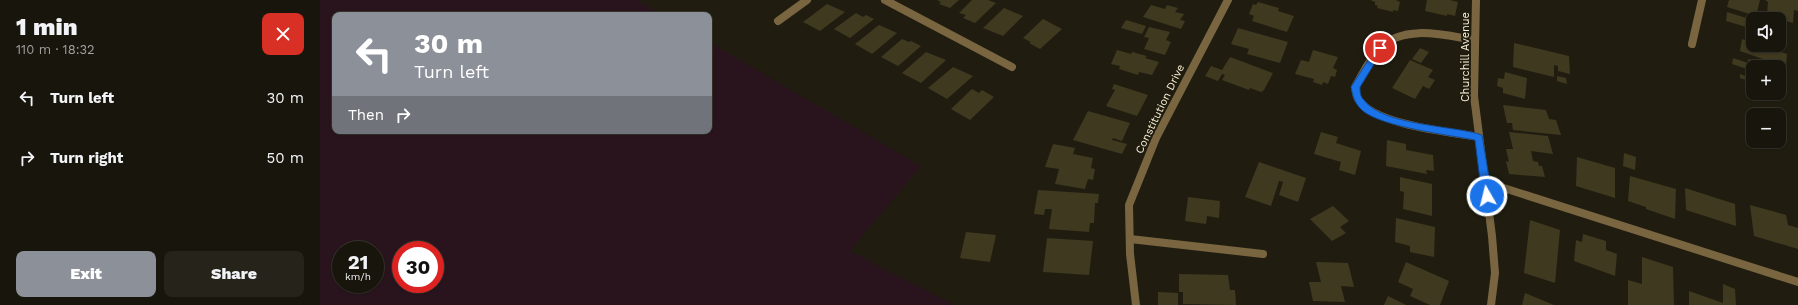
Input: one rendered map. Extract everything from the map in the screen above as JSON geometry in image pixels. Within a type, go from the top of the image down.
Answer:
[{"type":"street","points":[[778,20],[807,0]]},
{"type":"street","points":[[885,0],[894,2],[1012,67]]},
{"type":"street","name":"Constitution Drive","points":[[1136,305],[1130,239],[1129,205],[1156,138],[1228,0]]},
{"type":"street","name":"Churchill Avenue","points":[[1476,0],[1474,96],[1492,236],[1495,273],[1491,305]]},
{"type":"street","points":[[1692,44],[1702,0]]},
{"type":"street","points":[[1474,40],[1414,34],[1392,38],[1380,48],[1355,87],[1357,98],[1367,109],[1388,119],[1430,129],[1479,137]]},
{"type":"street","points":[[1485,182],[1798,282]]},
{"type":"street","points":[[1130,239],[1263,254]]},
{"type":"shaded area","points":[[320,0],[637,0],[658,12],[332,12],[332,134],[712,134],[712,44],[921,166],[850,251],[954,305],[320,305]]},
{"type":"building","points":[[937,0],[959,0],[950,8],[939,4],[941,2]]},
{"type":"building","points":[[972,0],[988,0],[996,3],[975,23],[963,18],[966,15],[959,13]]},
{"type":"building","points":[[1370,0],[1396,0],[1400,2],[1398,11],[1393,10],[1393,12],[1377,8],[1378,6],[1375,5],[1375,2]]},
{"type":"building","points":[[1427,0],[1450,0],[1458,2],[1455,16],[1447,14],[1447,16],[1425,11]]},
{"type":"building","points":[[1729,0],[1760,0],[1757,12],[1746,13],[1727,7]]},
{"type":"building","points":[[1765,0],[1798,0],[1798,11],[1794,10],[1793,23],[1786,21],[1786,12],[1767,12],[1768,2]]},
{"type":"building","points":[[1258,2],[1279,8],[1278,11],[1294,16],[1287,32],[1252,21],[1254,16],[1249,14],[1253,4],[1256,5]]},
{"type":"building","points":[[827,4],[845,12],[820,31],[803,22]]},
{"type":"building","points":[[1151,5],[1165,9],[1167,5],[1178,8],[1175,12],[1184,14],[1180,20],[1185,21],[1181,29],[1143,17]]},
{"type":"building","points":[[1004,8],[1023,16],[1003,36],[983,28]]},
{"type":"building","points":[[1727,12],[1746,18],[1746,27],[1726,21]]},
{"type":"building","points":[[856,13],[863,17],[866,15],[874,19],[850,38],[834,29]]},
{"type":"building","points":[[1043,19],[1062,29],[1040,49],[1023,38]]},
{"type":"building","points":[[1126,20],[1146,26],[1142,34],[1121,28]]},
{"type":"building","points":[[879,25],[897,33],[872,54],[855,44]]},
{"type":"building","points":[[1149,27],[1170,32],[1166,40],[1171,42],[1165,55],[1144,49],[1149,38],[1144,37]]},
{"type":"building","points":[[1238,28],[1288,42],[1280,63],[1247,54],[1249,49],[1231,44]]},
{"type":"building","points":[[902,39],[909,42],[911,41],[921,46],[898,66],[881,57]]},
{"type":"building","points":[[1742,39],[1746,40],[1746,52],[1781,52],[1787,54],[1786,67],[1786,60],[1766,60],[1740,51]]},
{"type":"building","points":[[1514,43],[1569,56],[1570,74],[1558,71],[1558,66],[1554,65],[1554,77],[1513,67]]},
{"type":"building","points":[[1420,48],[1429,52],[1421,63],[1412,59]]},
{"type":"building","points":[[1117,50],[1147,56],[1145,58],[1159,62],[1152,75],[1139,72],[1138,75],[1119,69],[1120,66],[1111,64]]},
{"type":"building","points":[[1313,50],[1338,57],[1333,68],[1337,70],[1335,77],[1331,76],[1328,84],[1323,82],[1322,85],[1313,82],[1314,79],[1295,74],[1301,60],[1309,62]]},
{"type":"building","points":[[926,52],[946,60],[921,83],[902,73]]},
{"type":"building","points":[[1230,57],[1273,73],[1264,90],[1261,92],[1250,88],[1249,90],[1222,80],[1225,75],[1222,74],[1218,81],[1205,76],[1211,66],[1222,70]]},
{"type":"building","points":[[1733,58],[1746,62],[1746,69],[1732,64]]},
{"type":"building","points":[[1410,60],[1433,70],[1428,77],[1435,80],[1429,89],[1423,86],[1415,99],[1392,88]]},
{"type":"building","points":[[953,67],[973,76],[947,99],[928,88]]},
{"type":"building","points":[[1505,72],[1527,78],[1525,99],[1503,93],[1503,88],[1497,86],[1498,78],[1504,79]]},
{"type":"building","points":[[1746,72],[1746,80],[1740,78],[1740,74],[1745,76]]},
{"type":"building","points":[[1557,76],[1566,78],[1567,84],[1557,81]]},
{"type":"building","points":[[1114,84],[1148,95],[1137,116],[1106,106],[1115,90],[1112,89]]},
{"type":"building","points":[[972,89],[979,93],[982,90],[994,97],[970,120],[951,109]]},
{"type":"building","points":[[1503,105],[1546,110],[1549,119],[1556,120],[1561,135],[1513,130],[1512,123],[1507,123]]},
{"type":"building","points":[[1088,111],[1130,123],[1122,141],[1113,138],[1112,140],[1127,144],[1122,154],[1073,140]]},
{"type":"building","points":[[1321,132],[1338,137],[1336,143],[1361,151],[1355,175],[1339,170],[1341,162],[1314,154]]},
{"type":"building","points":[[1509,132],[1548,136],[1553,154],[1531,151],[1533,161],[1538,162],[1539,166],[1542,166],[1545,177],[1509,174],[1506,161],[1509,162],[1506,149],[1513,149]]},
{"type":"building","points":[[1387,140],[1406,144],[1406,150],[1433,155],[1434,171],[1426,170],[1427,174],[1386,166]]},
{"type":"building","points":[[1053,144],[1075,148],[1073,154],[1093,158],[1091,168],[1095,169],[1093,180],[1088,179],[1085,189],[1055,184],[1059,169],[1045,167]]},
{"type":"building","points":[[1624,153],[1636,157],[1635,170],[1623,166]]},
{"type":"building","points":[[1577,157],[1615,168],[1615,198],[1576,186]]},
{"type":"building","points":[[1259,162],[1306,178],[1298,202],[1279,195],[1283,182],[1279,181],[1271,206],[1245,197]]},
{"type":"building","points":[[1630,176],[1676,189],[1675,219],[1628,201]]},
{"type":"building","points":[[1400,177],[1432,184],[1432,216],[1403,209],[1404,192],[1400,191]]},
{"type":"building","points":[[1685,188],[1735,204],[1736,226],[1686,210]]},
{"type":"building","points":[[1038,190],[1099,194],[1098,203],[1095,203],[1094,223],[1090,223],[1089,232],[1049,229],[1052,209],[1045,209],[1044,215],[1034,214]]},
{"type":"building","points":[[1188,197],[1220,201],[1219,218],[1207,216],[1206,224],[1185,221]]},
{"type":"building","points":[[1750,205],[1786,215],[1788,225],[1798,228],[1798,249],[1754,236]]},
{"type":"building","points":[[1333,206],[1349,221],[1340,227],[1346,233],[1332,241],[1310,219]]},
{"type":"building","points":[[1396,218],[1435,227],[1434,257],[1410,252],[1410,246],[1395,242]]},
{"type":"building","points":[[1530,220],[1560,230],[1555,283],[1524,273]]},
{"type":"building","points":[[966,232],[996,235],[990,262],[960,258]]},
{"type":"building","points":[[1583,234],[1606,241],[1606,250],[1617,254],[1615,276],[1574,261],[1576,240],[1582,242]]},
{"type":"building","points":[[1047,238],[1093,241],[1089,275],[1043,272]]},
{"type":"building","points":[[1642,257],[1673,267],[1674,305],[1628,305],[1628,280],[1642,284]]},
{"type":"building","points":[[1316,262],[1348,263],[1354,287],[1341,286],[1345,302],[1313,301],[1309,282],[1321,282]]},
{"type":"building","points":[[1406,262],[1449,281],[1440,305],[1430,305],[1410,296],[1413,289],[1398,282]]},
{"type":"building","points":[[1179,274],[1228,275],[1230,290],[1235,290],[1236,305],[1183,304],[1183,292],[1179,292]]},
{"type":"building","points":[[1723,284],[1735,289],[1736,305],[1689,305],[1689,291],[1723,303]]},
{"type":"building","points":[[1158,292],[1178,293],[1178,305],[1158,305]]},
{"type":"building","points":[[1525,293],[1554,305],[1522,305]]},
{"type":"building","points":[[1388,296],[1406,305],[1384,305]]},
{"type":"route","points":[[1380,48],[1355,87],[1357,98],[1367,109],[1400,123],[1479,137],[1487,196]]}]
